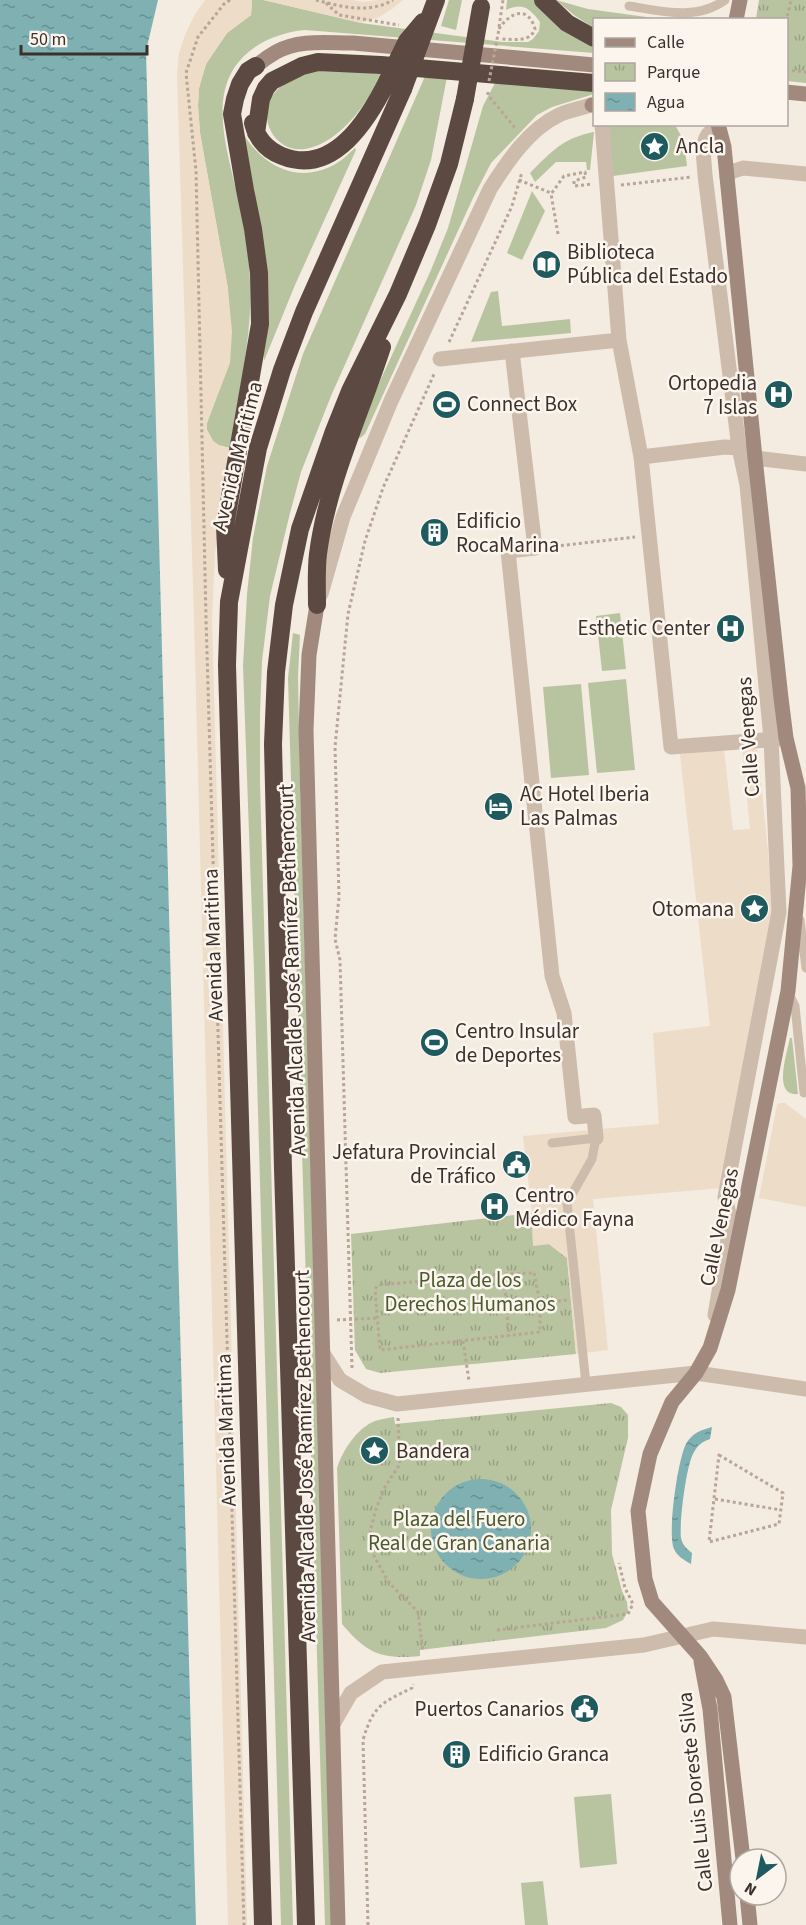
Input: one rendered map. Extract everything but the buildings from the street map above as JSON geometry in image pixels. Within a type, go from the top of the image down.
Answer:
[{"type":"highway","points":[[543,0],[567,23],[593,38]]},
{"type":"highway","points":[[306,1925],[274,814],[273,744],[276,672],[284,605],[300,529],[350,391],[398,294],[449,164],[465,99],[481,3]]},
{"type":"highway","points":[[256,66],[248,90],[248,100],[256,133],[266,146],[289,159],[306,160],[321,157],[338,148],[353,136],[396,85],[407,41],[434,6]]},
{"type":"highway","points":[[256,133],[261,99],[272,81],[302,66],[318,62],[593,83]]},
{"type":"highway","points":[[229,603],[225,526],[260,324],[259,273],[232,114],[240,84],[248,71],[256,66]]},
{"type":"highway","name":"Avenida Maritima","points":[[263,1925],[227,665],[229,603],[258,448],[282,370],[396,85]]},
{"type":"highway","points":[[317,605],[318,555],[332,486],[374,373],[398,294]]},
{"type":"street","points":[[736,18],[740,0]]},
{"type":"street","points":[[256,66],[277,51],[297,44],[321,42],[593,65]]},
{"type":"street","points":[[788,92],[806,94]]},
{"type":"street","name":"Avenida Alcalde José Ramírez Bethencourt","points":[[338,1925],[306,730],[309,655],[317,605],[343,517],[391,401],[490,189],[504,166],[548,121],[560,114],[593,105]]},
{"type":"street","points":[[602,126],[619,340],[641,457],[671,747],[778,739]]},
{"type":"street","name":"Calle Venegas","points":[[683,1636],[652,1602],[645,1579],[638,1511],[650,1454],[661,1426],[672,1402],[696,1372],[710,1348],[728,1290],[788,991],[800,866],[802,784],[778,739],[747,485],[739,448],[705,175],[704,141],[716,126]]},
{"type":"street","name":"Calle Venegas","points":[[710,1348],[731,1222],[724,1197],[779,912],[778,739],[755,458],[724,147],[717,126]]},
{"type":"street","points":[[727,177],[731,172],[743,168],[806,174]]},
{"type":"street","points":[[441,359],[619,340]]},
{"type":"street","points":[[512,351],[535,549],[508,551],[552,976],[564,1013],[575,1117],[594,1115],[596,1138]]},
{"type":"street","points":[[641,457],[725,447],[739,448],[755,458],[806,464]]},
{"type":"street","points":[[324,1355],[340,1380],[367,1396],[397,1404],[696,1372],[806,1389]]},
{"type":"street","points":[[332,1726],[351,1693],[382,1672],[644,1645],[713,1629],[806,1637]]},
{"type":"street","name":"Calle Luis Doreste Silva","points":[[683,1636],[717,1680],[724,1697],[742,1847]]},
{"type":"street","name":"Calle Luis Doreste Silva","points":[[700,1656],[710,1709],[730,1925]]},
{"type":"street","name":"Calle Luis Doreste Silva","points":[[748,1907],[750,1925]]},
{"type":"lane","points":[[628,6],[681,14],[708,9],[725,0]]},
{"type":"lane","name":"Calle Venegas","points":[[797,900],[806,968]]},
{"type":"lane","points":[[788,991],[795,1006],[804,1093]]},
{"type":"lane","points":[[800,1041],[806,1030]]},
{"type":"lane","points":[[552,1143],[596,1138],[592,1159],[567,1203],[586,1384]]},
{"type":"path","points":[[316,0],[366,9],[378,8],[393,0]]},
{"type":"path","points":[[503,0],[488,95],[526,141]]},
{"type":"path","points":[[787,18],[791,0]]},
{"type":"path","points":[[326,3],[339,15],[402,25]]},
{"type":"path","points":[[499,29],[505,19],[518,13],[530,17],[535,29],[533,35],[528,39],[501,39]]},
{"type":"path","points":[[788,70],[806,72]]},
{"type":"path","points":[[352,1370],[340,960],[335,939],[339,897],[335,747],[348,614],[365,541],[383,489],[512,206],[526,164]]},
{"type":"path","points":[[558,234],[551,194],[564,176],[585,172],[586,177],[574,181],[574,186],[705,175]]},
{"type":"path","points":[[519,180],[551,194]]},
{"type":"path","points":[[535,549],[648,535]]},
{"type":"path","points":[[534,1273],[540,1303],[540,1332],[380,1350],[375,1289],[378,1285],[534,1273]]},
{"type":"path","points":[[504,1275],[509,1336]]},
{"type":"path","points":[[540,1303],[577,1299]]},
{"type":"path","points":[[323,1320],[378,1318]]},
{"type":"path","points":[[463,1341],[471,1396]]},
{"type":"path","points":[[368,1925],[363,1740],[369,1719],[385,1701],[412,1688],[423,1651],[418,1612],[389,1583],[373,1554],[370,1538],[376,1509],[385,1487],[400,1464],[397,1404]]},
{"type":"path","points":[[719,1455],[783,1493],[779,1524],[709,1542],[714,1499],[719,1455]]},
{"type":"path","points":[[714,1499],[781,1510]]},
{"type":"path","points":[[497,1630],[628,1614],[633,1604],[625,1588],[619,1563]]},
{"type":"green space","points":[[252,0],[264,0],[361,23],[503,42],[528,42],[539,31],[540,22],[533,13],[525,8],[517,7],[506,10],[507,0],[534,0],[545,14],[593,44],[593,53],[305,30],[283,34],[263,42],[236,65],[227,82],[223,100],[223,120],[225,140],[246,240],[250,302],[247,344],[230,448],[218,445],[207,430],[207,423],[216,398],[228,289],[200,133],[198,106],[199,88],[206,64],[227,33],[251,15]]},
{"type":"green space","points":[[449,0],[462,0],[456,30],[441,26]]},
{"type":"green space","points":[[556,0],[588,9],[654,18],[593,18],[593,27]]},
{"type":"green space","points":[[759,0],[806,0],[806,83],[788,81],[788,18],[756,18]]},
{"type":"green space","points":[[320,70],[383,74],[352,120],[341,130],[318,145],[295,149],[279,142],[273,135],[269,127],[267,109],[270,100],[283,85],[299,75]]},
{"type":"green space","points":[[426,74],[447,77],[431,160],[416,205],[331,396],[301,472],[270,596],[262,661],[260,784],[293,1925],[281,1925],[243,666],[247,594],[253,538],[267,466],[303,354]]},
{"type":"green space","points":[[496,81],[593,90],[593,94],[552,107],[537,115],[491,163],[365,434],[360,438],[358,429],[448,228],[483,106]]},
{"type":"green space","points":[[609,126],[676,126],[684,141],[687,166],[613,176]]},
{"type":"green space","points":[[594,132],[590,170],[587,170],[586,162],[556,162],[535,182],[530,173],[552,152],[574,138]]},
{"type":"green space","points":[[244,135],[262,156],[273,164],[297,173],[310,173],[323,169],[340,161],[355,148],[356,150],[295,285],[264,361]]},
{"type":"green space","points":[[532,191],[545,211],[522,260],[507,253]]},
{"type":"green space","points":[[498,291],[502,326],[570,319],[571,333],[471,342],[491,292]]},
{"type":"green space","points":[[620,613],[626,669],[602,671],[596,616]]},
{"type":"green space","points":[[293,633],[300,635],[298,676],[300,781],[332,1925],[325,1925],[288,678]]},
{"type":"green space","points":[[626,679],[635,770],[597,773],[588,683]]},
{"type":"green space","points":[[581,684],[589,775],[551,778],[543,687]]},
{"type":"green space","points":[[790,1038],[792,1038],[798,1094],[790,1093],[785,1089],[783,1082],[784,1063]]},
{"type":"green space","name":"Plaza de los Derechos Humanos","points":[[532,1213],[533,1245],[549,1244],[567,1258],[576,1354],[380,1373],[366,1369],[355,1350],[351,1234]]},
{"type":"green space","name":"Plaza del Fuero Real de Gran Canaria","points":[[611,1403],[621,1407],[628,1415],[628,1438],[611,1510],[612,1554],[628,1611],[623,1620],[606,1628],[420,1650],[420,1656],[407,1657],[385,1655],[367,1648],[342,1624],[337,1468],[347,1447],[368,1424],[394,1417],[395,1424]]},
{"type":"green space","points":[[611,1794],[617,1864],[580,1868],[574,1797]]},
{"type":"green space","points":[[543,1881],[548,1925],[525,1925],[521,1883]]},
{"type":"shaded area","points":[[205,0],[252,0],[251,15],[227,33],[206,64],[199,88],[198,106],[200,133],[228,289],[232,332],[230,363],[207,423],[207,430],[213,441],[222,447],[230,448],[215,554],[212,619],[247,1925],[228,1925],[194,617],[177,74],[179,53],[185,35]]},
{"type":"shaded area","points":[[263,0],[363,2],[403,0],[379,17],[361,23]]},
{"type":"shaded area","name":"Plaza de los Derechos Humanos","points":[[742,747],[755,747],[758,751],[774,913],[721,1188],[593,1199],[608,1350],[576,1354],[567,1258],[549,1244],[533,1246],[532,1213],[523,1136],[659,1124],[653,1033],[710,1026],[680,754],[724,750],[733,830],[750,829]]},
{"type":"shaded area","points":[[785,1103],[806,1119],[806,1207],[759,1198],[777,1105]]},
{"type":"water","points":[[0,0],[158,0],[146,51],[196,1925],[0,1925]]},
{"type":"water","points":[[712,1427],[710,1439],[704,1441],[693,1454],[686,1483],[681,1538],[692,1553],[691,1564],[677,1554],[672,1541],[677,1480],[688,1440],[697,1432]]},
{"type":"water","points":[[481,1479],[500,1483],[516,1494],[527,1510],[531,1529],[527,1548],[516,1564],[500,1575],[481,1579],[462,1575],[446,1564],[435,1548],[431,1529],[435,1510],[446,1494],[462,1483]]},
{"type":"place","name":"Ancla","points":[[655,146]]},
{"type":"place","name":"Biblioteca Pública del Estado","points":[[546,264]]},
{"type":"place","name":"Ortopedia 7 Islas","points":[[778,395]]},
{"type":"place","name":"Connect Box","points":[[446,404]]},
{"type":"place","name":"Edificio RocaMarina","points":[[435,533]]},
{"type":"place","name":"Esthetic Center","points":[[731,628]]},
{"type":"place","name":"AC Hotel Iberia Las Palmas","points":[[499,806]]},
{"type":"place","name":"Otomana","points":[[755,909]]},
{"type":"place","name":"Centro Insular de Deportes","points":[[434,1043]]},
{"type":"place","name":"Jefatura Provincial de Tráfico","points":[[517,1164]]},
{"type":"place","name":"Centro Médico Fayna","points":[[494,1207]]},
{"type":"place","name":"Bandera","points":[[375,1451]]},
{"type":"place","name":"Puertos Canarios","points":[[585,1709]]},
{"type":"place","name":"Edificio Granca","points":[[457,1754]]}]
